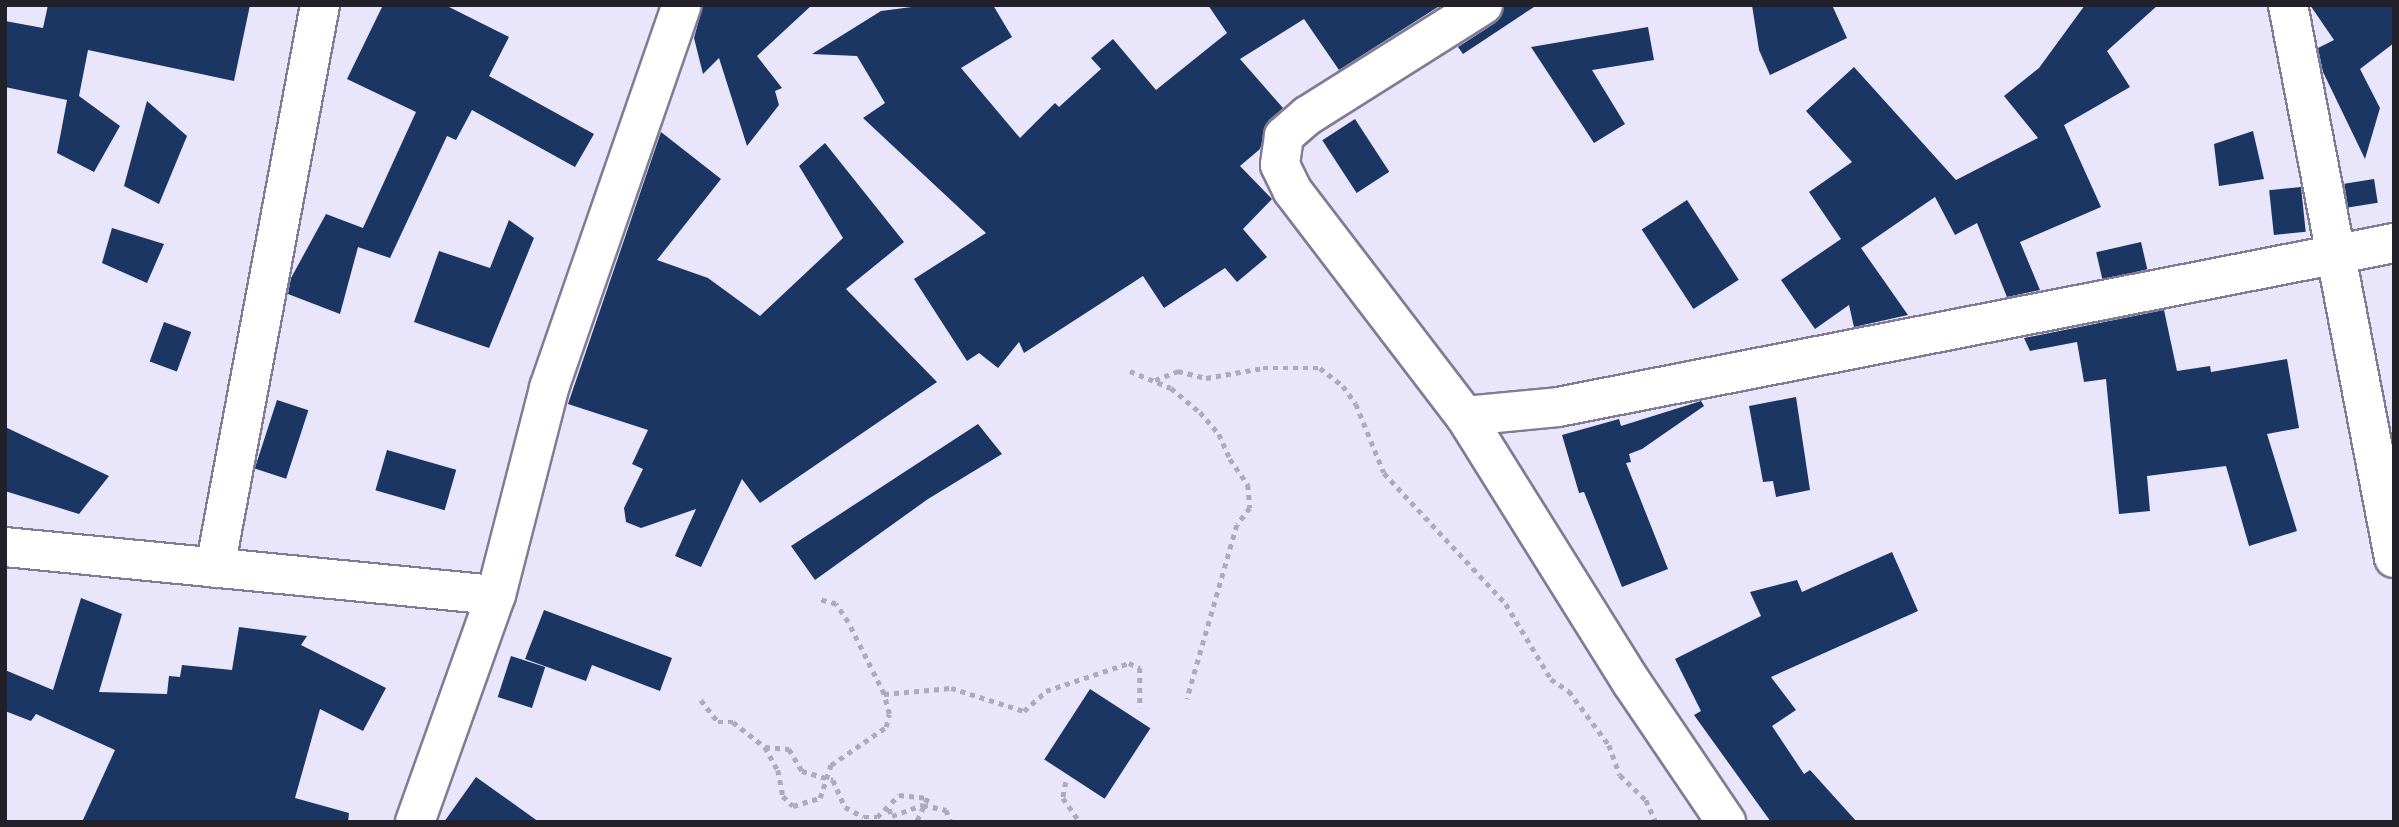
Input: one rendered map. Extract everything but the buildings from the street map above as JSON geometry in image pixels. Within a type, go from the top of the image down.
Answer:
[{"type":"street","points":[[215,568],[320,5]]},
{"type":"street","points":[[415,822],[496,596],[549,388],[682,5]]},
{"type":"street","points":[[1483,5],[1308,115],[1284,136],[1280,165],[1292,190],[1465,416],[1632,683],[1726,822]]},
{"type":"street","points":[[2288,5],[2394,558]]},
{"type":"street","points":[[1465,416],[1558,407],[2394,243]]},
{"type":"street","points":[[5,548],[496,596]]},
{"type":"path","points":[[1155,380],[1178,371],[1206,378],[1263,369],[1321,368],[1343,386],[1356,404],[1384,472],[1506,604],[1551,679],[1569,691],[1609,745],[1620,775],[1646,800],[1656,822]]},
{"type":"path","points":[[1130,371],[1155,380],[1180,394],[1219,433],[1250,493],[1250,508],[1237,525],[1187,699]]},
{"type":"path","points":[[701,700],[718,722],[733,722],[765,747],[778,770],[783,796],[793,806],[820,798],[824,776],[852,747],[886,727],[889,714],[884,694],[848,622],[836,604],[821,600]]},
{"type":"path","points":[[884,694],[951,688],[1024,711],[1045,691],[1129,663],[1140,668],[1140,708]]},
{"type":"path","points":[[765,747],[789,749],[802,771],[833,780],[845,807],[864,817],[877,817],[889,809],[899,794],[920,793],[928,798],[917,822]]},
{"type":"path","points":[[1066,782],[1063,798],[1080,822]]},
{"type":"path","points":[[889,809],[892,816],[923,805],[946,810],[951,822]]}]
